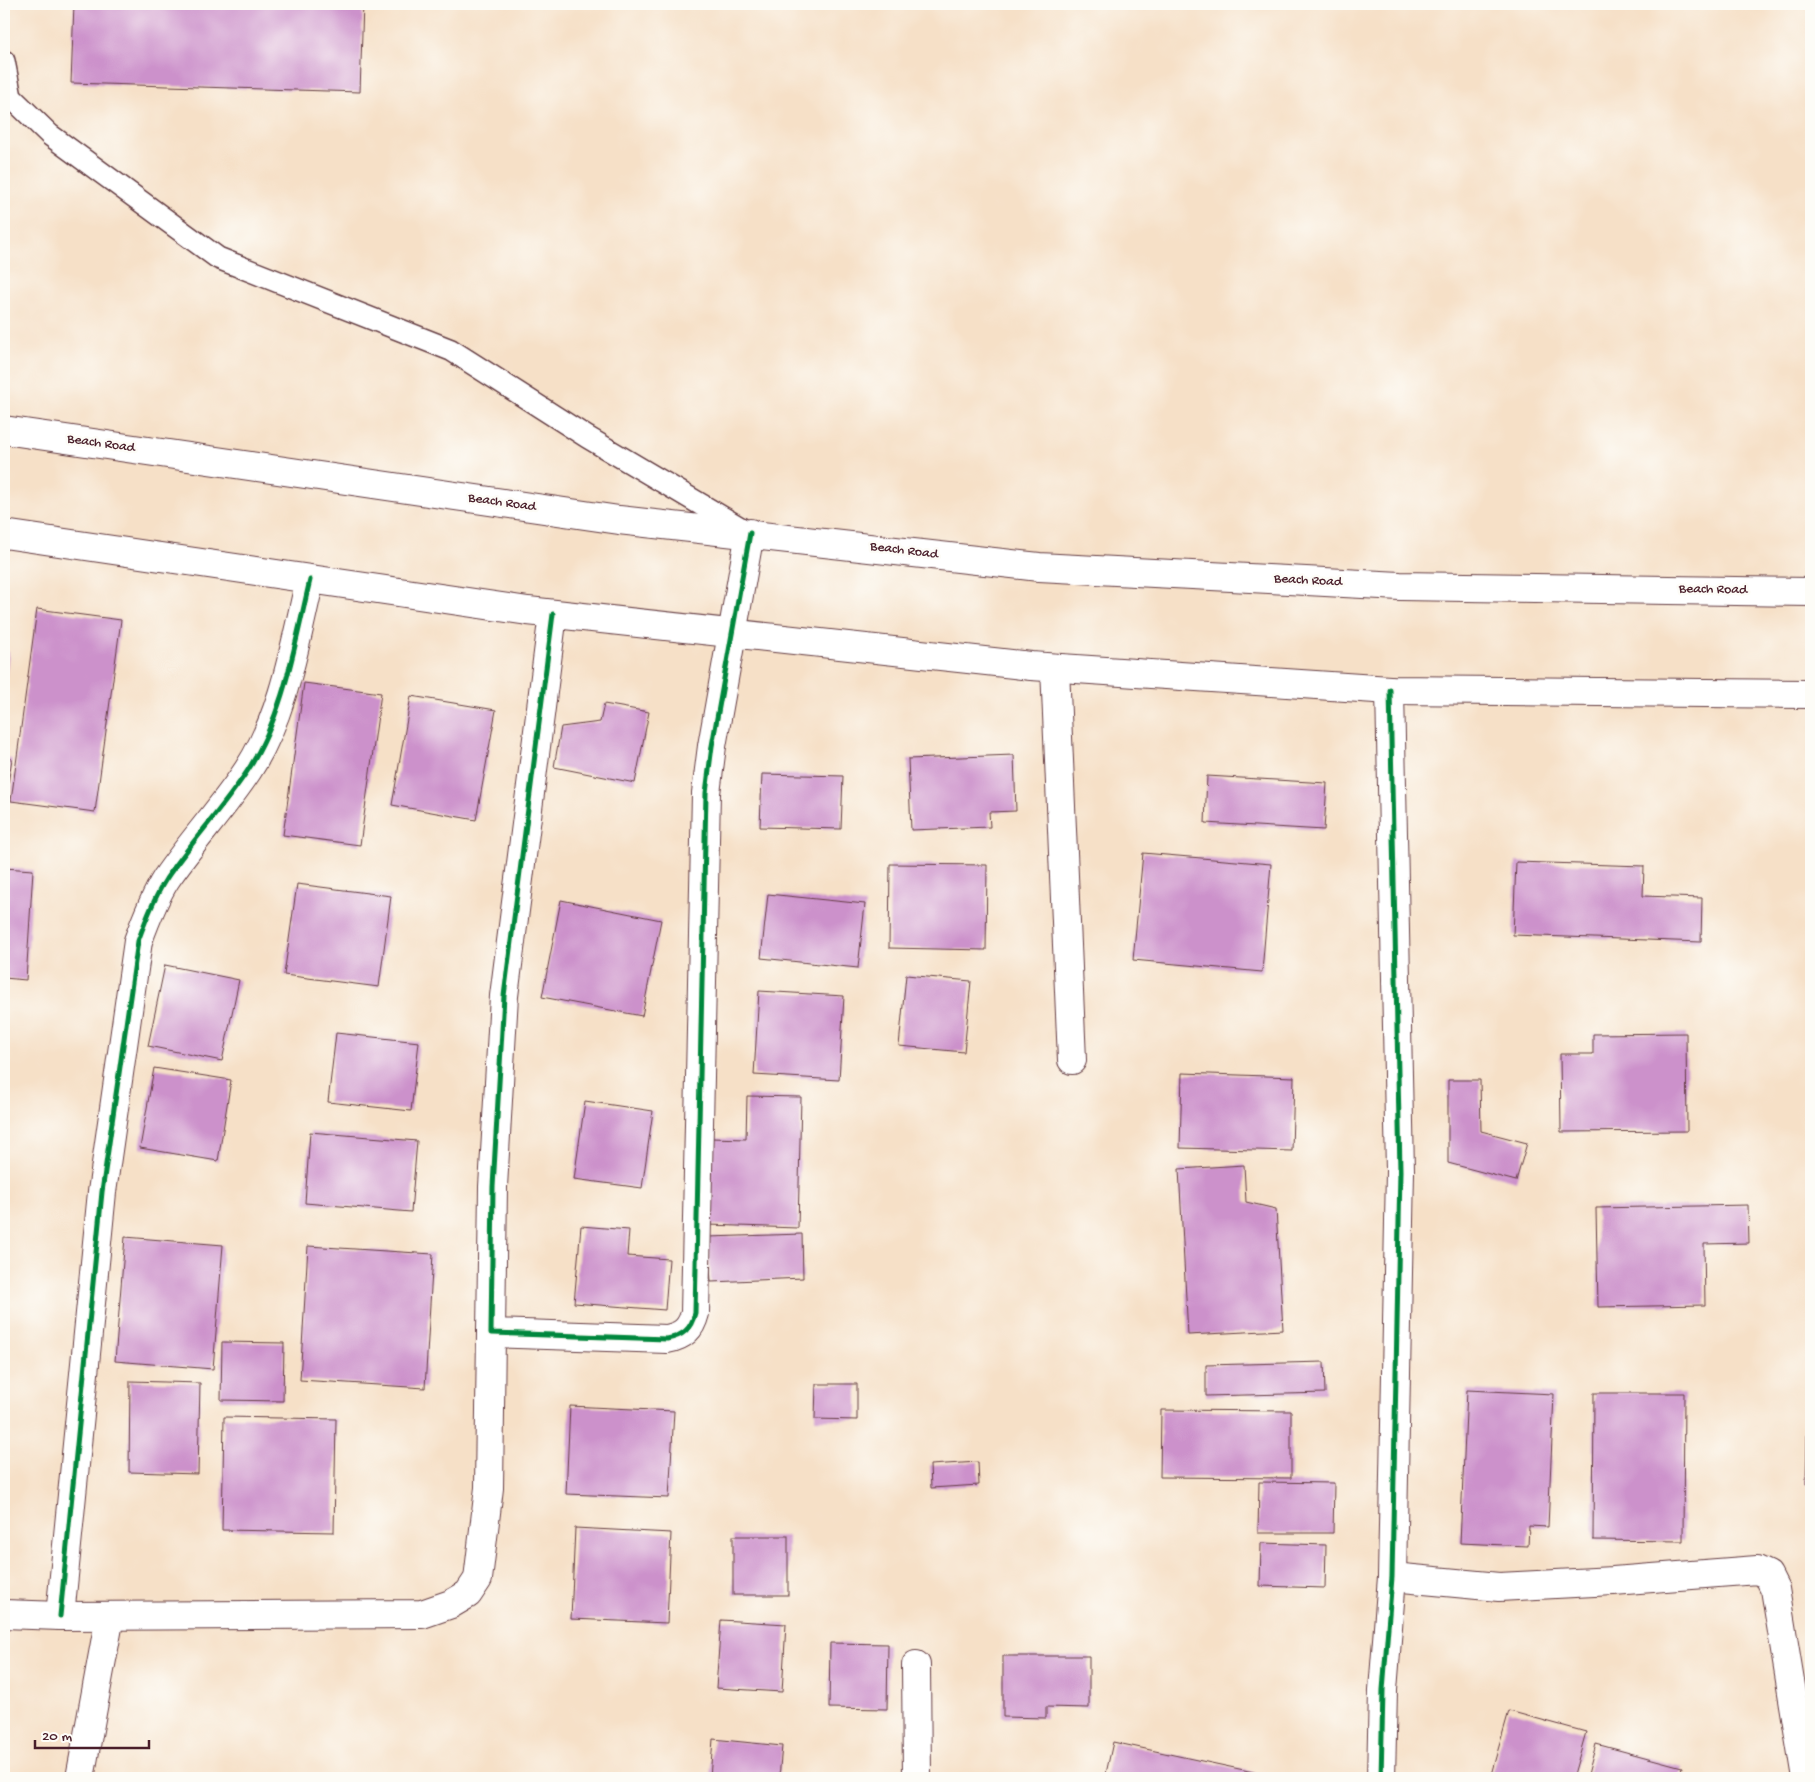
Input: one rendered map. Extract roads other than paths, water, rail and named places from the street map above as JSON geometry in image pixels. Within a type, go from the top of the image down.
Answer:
[{"type":"main road","name":"Beach Road","points":[[4,430],[619,520],[750,533],[1039,567],[1400,586],[1811,592]]},
{"type":"main road","points":[[491,1333],[667,1338],[682,1335],[693,1322],[697,1277],[706,793],[712,746],[750,533]]},
{"type":"main road","points":[[4,534],[553,614],[1055,668],[1390,690],[1811,694]]},
{"type":"main road","points":[[60,1616],[102,1192],[138,941],[150,908],[166,879],[249,769],[268,730],[289,664],[310,580]]},
{"type":"main road","points":[[4,1614],[110,1616],[422,1614],[451,1604],[468,1594],[478,1579],[488,1488],[493,1187],[504,996],[553,614]]},
{"type":"main road","points":[[1055,668],[1072,1060]]},
{"type":"main road","points":[[1381,1778],[1383,1690],[1392,1577],[1400,1172],[1390,690]]},
{"type":"main road","points":[[1392,1577],[1499,1587],[1757,1570],[1768,1575],[1775,1589],[1806,1778]]},
{"type":"main road","points":[[80,1778],[110,1616]]},
{"type":"main road","points":[[916,1665],[917,1778]]},
{"type":"lane","points":[[4,61],[11,96],[50,136],[218,258],[451,350],[587,437],[750,533]]}]
